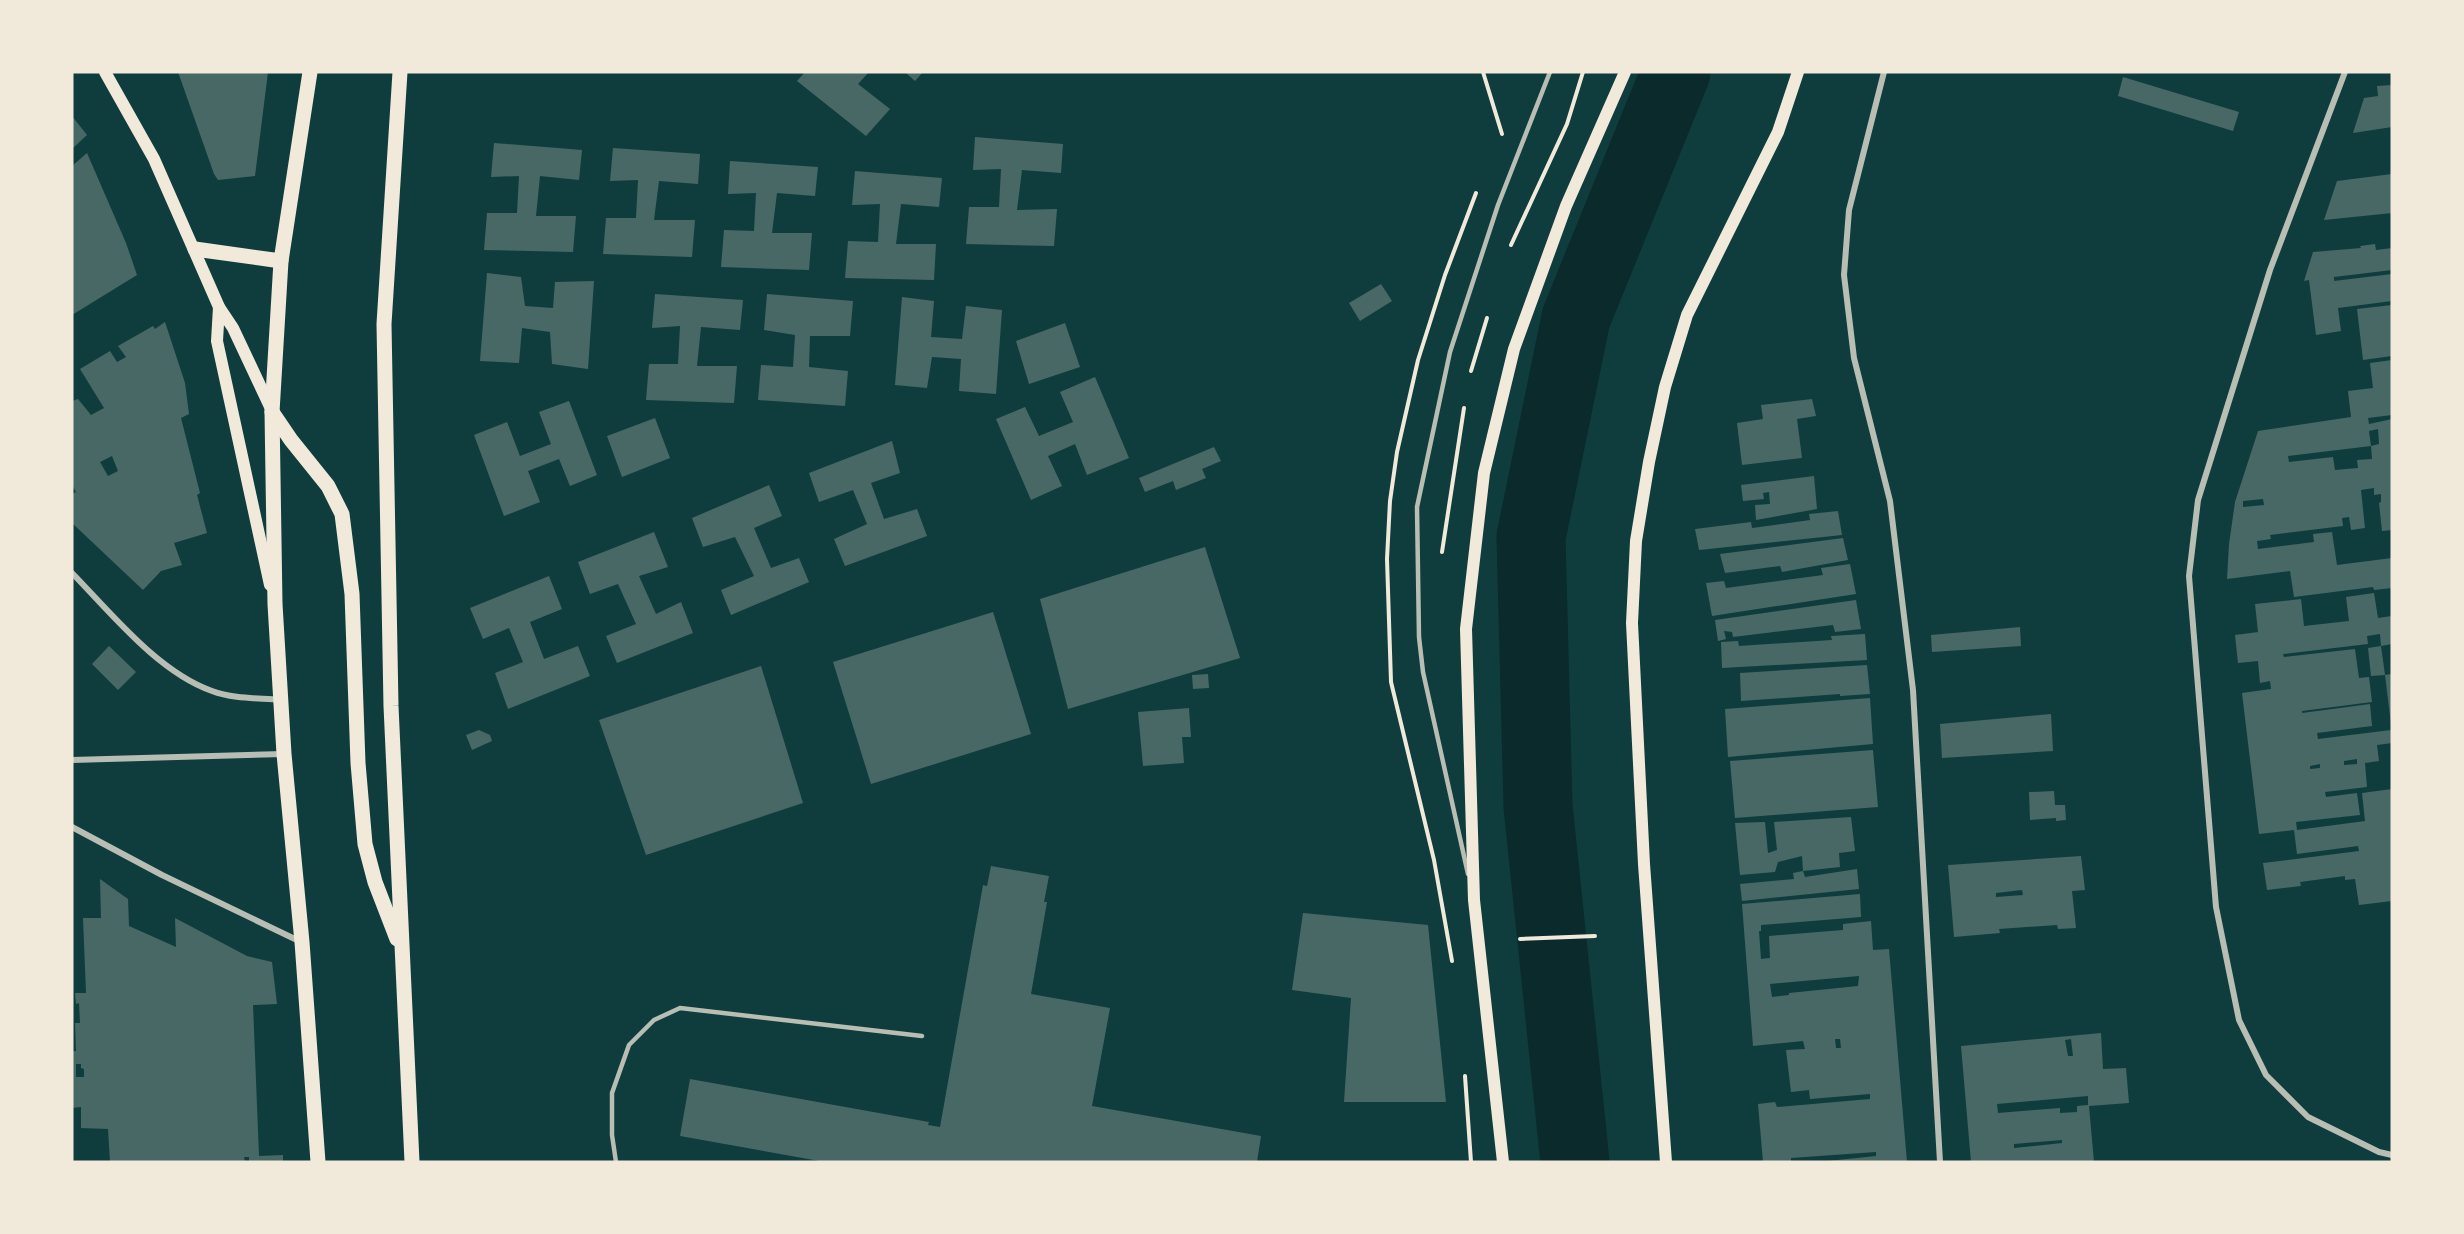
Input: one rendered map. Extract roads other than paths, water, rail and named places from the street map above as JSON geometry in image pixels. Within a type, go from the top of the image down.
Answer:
[{"type":"main road","points":[[105,72],[154,159],[219,307],[233,328],[272,412],[328,486],[342,514],[351,594],[357,763],[365,844],[375,882],[402,952]]},
{"type":"main road","points":[[310,72],[281,261],[272,412],[274,604],[284,754],[302,942],[318,1162]]},
{"type":"main road","points":[[400,72],[384,324],[391,706],[412,1162]]},
{"type":"main road","points":[[1503,1162],[1474,900],[1466,629],[1484,473],[1514,349],[1566,206],[1625,72]]},
{"type":"main road","points":[[1666,1162],[1644,864],[1633,657],[1632,623],[1636,541],[1649,462],[1665,387],[1687,315],[1778,132],[1798,72]]},
{"type":"main road","points":[[195,249],[281,261]]},
{"type":"main road","points":[[219,307],[217,341],[274,604]]},
{"type":"street","points":[[1884,72],[1849,210],[1844,275],[1854,358],[1890,501],[1913,690],[1940,1162]]},
{"type":"street","points":[[2345,72],[2270,270],[2198,500],[2189,576],[2216,907],[2239,1020],[2266,1076],[2308,1117],[2379,1152],[2392,1155]]},
{"type":"street","points":[[72,573],[149,651],[182,676],[212,692],[281,700]]},
{"type":"street","points":[[72,760],[284,754]]},
{"type":"street","points":[[72,827],[162,875],[302,942]]},
{"type":"lane","points":[[1474,900],[1423,672],[1419,637],[1418,507],[1450,352],[1498,205],[1550,72]]},
{"type":"lane","points":[[616,1162],[612,1135],[612,1093],[629,1045],[654,1020],[680,1008],[922,1036]]},
{"type":"waterway","points":[[1575,1162],[1538,806],[1531,537],[1576,318],[1676,72]]}]
